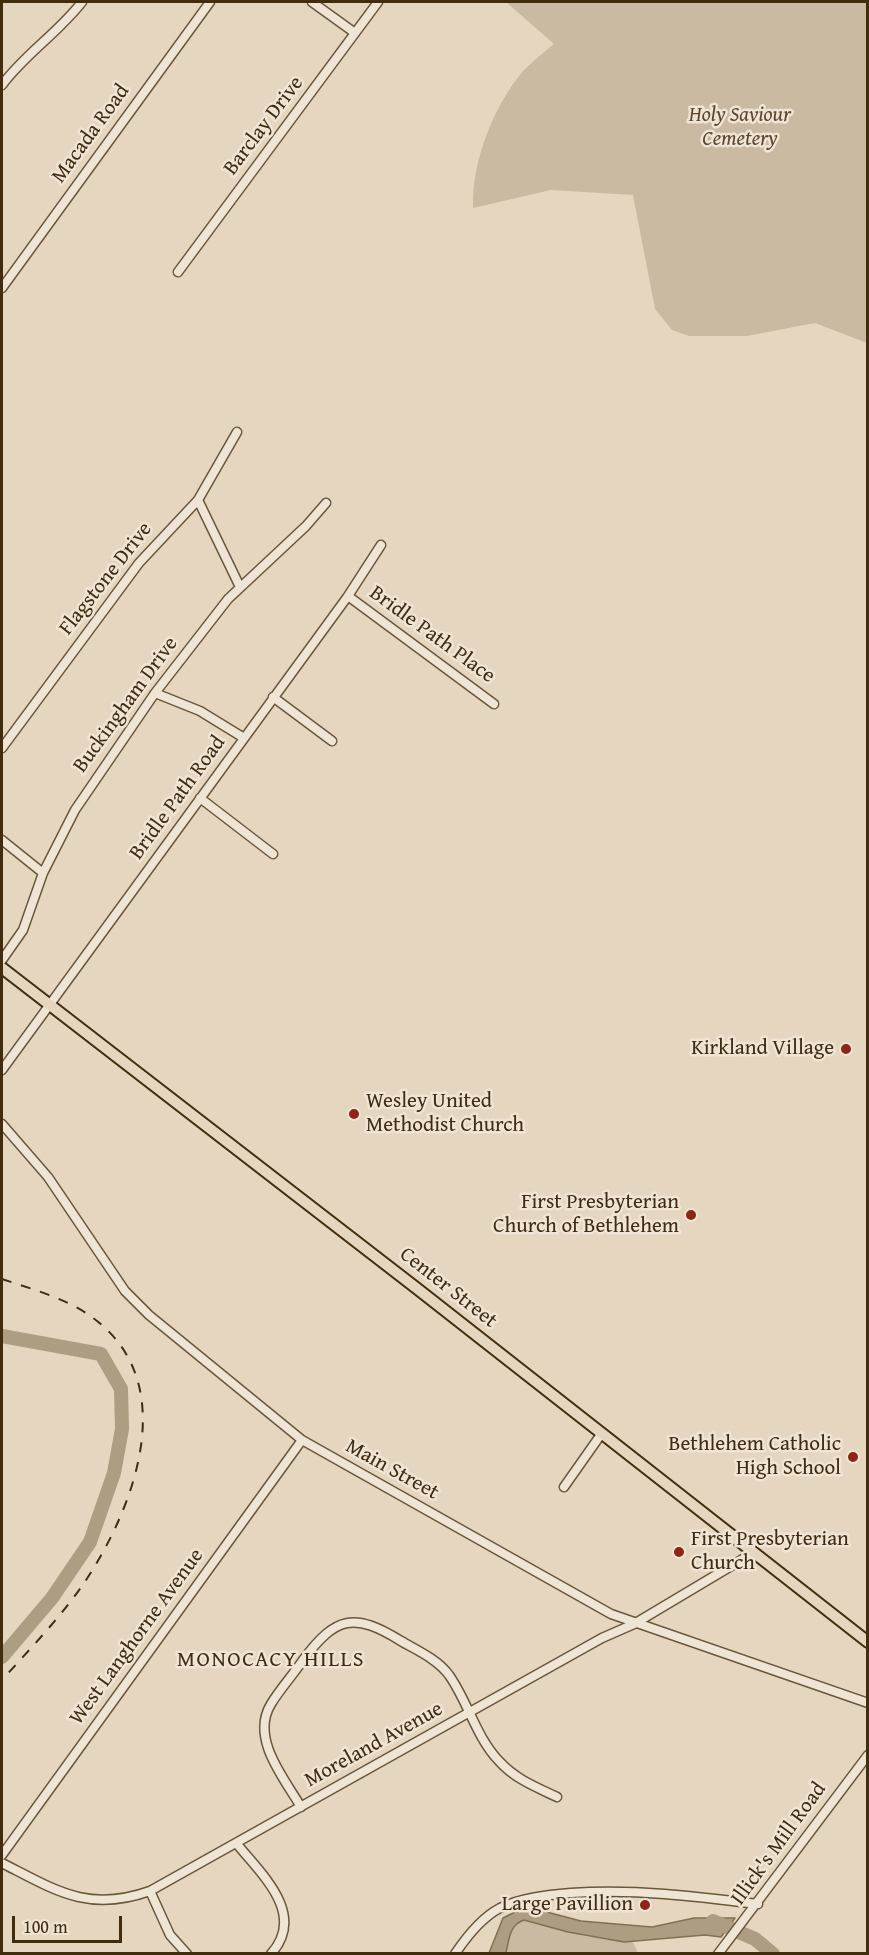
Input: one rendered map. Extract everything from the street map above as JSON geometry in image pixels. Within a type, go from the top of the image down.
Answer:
[{"type":"main road","name":"Center Street","points":[[2,968],[602,1433],[867,1642]]},
{"type":"street","points":[[2,85],[21,60],[60,28],[82,2]]},
{"type":"street","name":"Macada Road","points":[[2,288],[210,2]]},
{"type":"street","points":[[312,2],[355,33]]},
{"type":"street","name":"Barclay Drive","points":[[178,272],[378,2]]},
{"type":"street","name":"Flagstone Drive","points":[[2,748],[139,563],[198,500],[237,432]]},
{"type":"street","points":[[198,500],[240,587]]},
{"type":"street","name":"Buckingham Drive","points":[[2,960],[23,930],[43,873],[64,830],[92,783],[155,693],[219,609],[306,526],[326,503]]},
{"type":"street","name":"Bridle Path Road","points":[[2,1070],[348,596],[381,545]]},
{"type":"street","name":"Bridle Path Place","points":[[348,596],[494,704]]},
{"type":"street","points":[[155,693],[200,711],[244,738]]},
{"type":"street","points":[[273,697],[332,741]]},
{"type":"street","points":[[200,798],[273,854]]},
{"type":"street","points":[[2,840],[43,873]]},
{"type":"street","name":"Main Street","points":[[2,1124],[48,1177],[116,1280],[133,1300],[302,1440],[596,1607],[634,1624],[867,1703]]},
{"type":"street","points":[[564,1487],[602,1433]]},
{"type":"street","name":"West Langhorne Avenue","points":[[2,1855],[302,1440]]},
{"type":"street","name":"Moreland Avenue","points":[[2,1863],[74,1898],[100,1902],[119,1901],[150,1892],[602,1638],[634,1624],[753,1554]]},
{"type":"street","points":[[301,1808],[269,1751],[264,1724],[273,1701],[322,1636],[334,1628],[355,1623],[368,1623],[428,1656],[448,1674],[497,1760],[524,1781],[557,1797]]},
{"type":"street","name":"Illick's Mill Road","points":[[718,1953],[758,1904],[867,1755]]},
{"type":"street","points":[[237,1844],[274,1890],[283,1909],[281,1937],[272,1953]]},
{"type":"street","points":[[455,1953],[475,1927],[492,1913],[509,1904],[544,1896],[619,1890],[675,1893],[758,1904]]},
{"type":"street","points":[[150,1892],[170,1935],[187,1953]]},
{"type":"green space","name":"Holy Saviour Cemetery","points":[[506,2],[867,2],[867,343],[815,323],[747,336],[689,336],[672,330],[655,309],[633,195],[551,190],[473,208],[480,153],[502,101],[523,71],[554,44]]},
{"type":"green space","points":[[524,1920],[586,1936],[633,1942],[638,1953],[506,1954],[509,1938],[515,1925]]},
{"type":"shaded area","points":[[521,1909],[535,1909],[581,1921],[652,1927],[694,1918],[735,1918],[721,1937],[705,1935],[624,1942],[568,1932],[524,1920],[515,1925],[506,1953],[489,1953],[503,1918]]},
{"type":"waterway","points":[[2,1336],[101,1354],[121,1389],[122,1429],[114,1473],[90,1542],[52,1598],[2,1657]]},
{"type":"waterway","points":[[713,1921],[755,1939],[773,1954]]},
{"type":"railway","points":[[2,1279],[64,1301],[97,1321],[123,1349],[138,1380],[143,1415],[140,1451],[131,1488],[100,1556],[82,1586],[63,1611],[2,1680]]},
{"type":"place","name":"Kirkland Village","points":[[846,1049]]},
{"type":"place","name":"Wesley United Methodist Church","points":[[354,1114]]},
{"type":"place","name":"First Presbyterian Church of Bethlehem","points":[[691,1215]]},
{"type":"place","name":"Bethlehem Catholic High School","points":[[853,1457]]},
{"type":"place","name":"First Presbyterian Church","points":[[679,1552]]},
{"type":"place","name":"Large Pavillion","points":[[645,1905]]},
{"type":"district","name":"MONOCACY HILLS","points":[[271,1660]]}]
